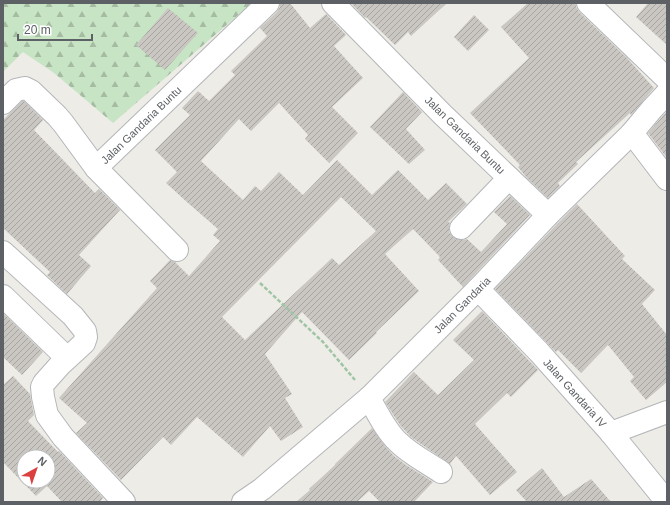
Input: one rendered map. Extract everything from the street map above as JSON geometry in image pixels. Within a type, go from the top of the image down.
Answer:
[{"type":"street","name":"Jalan Gandaria Buntu","points":[[177,250],[96,168],[268,3]]},
{"type":"street","name":"Jalan Gandaria Buntu","points":[[333,3],[442,114],[548,215]]},
{"type":"street","points":[[588,3],[667,79]]},
{"type":"street","points":[[3,103],[16,90],[25,88],[31,91],[63,123],[96,168]]},
{"type":"street","name":"Jalan Gandaria","points":[[243,502],[266,495],[369,398],[478,289],[548,215],[632,133],[667,93]]},
{"type":"street","points":[[632,133],[667,178]]},
{"type":"street","points":[[461,228],[509,178]]},
{"type":"street","points":[[3,252],[73,316],[85,330],[86,337],[84,343],[67,358],[48,378],[42,387],[47,415],[62,437],[124,502]]},
{"type":"street","name":"Jalan Gandaria IV","points":[[478,289],[539,352],[611,433],[667,502]]},
{"type":"street","points":[[3,296],[67,358]]},
{"type":"street","points":[[369,398],[386,427],[397,441],[408,451],[441,472]]},
{"type":"street","points":[[611,433],[667,412]]},
{"type":"path","points":[[260,283],[324,342],[369,398]]},
{"type":"green space","points":[[3,3],[252,3],[113,123],[54,73],[23,52],[3,72]]},
{"type":"building","points":[[280,3],[290,3],[310,28],[326,14],[346,35],[334,46],[363,78],[332,107],[358,133],[329,163],[305,139],[308,135],[279,103],[251,131],[239,119],[201,161],[243,200],[255,186],[261,191],[279,172],[303,195],[337,160],[372,195],[398,170],[428,200],[446,183],[467,204],[448,222],[450,223],[449,232],[458,240],[467,239],[481,252],[507,224],[494,212],[510,196],[530,215],[463,287],[438,260],[440,257],[413,229],[385,254],[419,291],[349,360],[302,312],[265,354],[292,394],[285,398],[303,427],[281,441],[270,426],[243,457],[197,417],[171,445],[163,437],[121,480],[76,433],[87,423],[59,398],[157,288],[150,281],[170,260],[175,262],[189,276],[220,241],[213,235],[218,229],[166,183],[177,172],[155,150],[190,115],[182,108],[198,91],[209,101],[235,75],[231,71],[267,36],[260,28],[277,12],[280,7]],"holes":[[[341,197],[376,231],[339,265],[332,258],[245,340],[222,317]]]},
{"type":"building","points":[[351,3],[447,3],[411,36],[408,32],[395,45]]},
{"type":"building","points":[[528,3],[576,3],[576,7],[579,12],[627,58],[654,88],[631,115],[630,113],[576,162],[578,164],[558,183],[560,186],[548,198],[527,178],[518,167],[520,165],[470,113],[529,58],[501,27]]},
{"type":"building","points":[[648,3],[667,3],[667,45],[636,17]]},
{"type":"building","points":[[168,8],[198,33],[165,70],[136,45]]},
{"type":"building","points":[[474,15],[489,30],[468,51],[454,37]]},
{"type":"building","points":[[403,92],[422,112],[406,129],[425,150],[409,164],[370,127]]},
{"type":"building","points":[[22,101],[24,101],[43,120],[34,130],[95,193],[99,189],[120,210],[79,255],[91,266],[67,294],[47,275],[50,272],[3,228],[3,120]]},
{"type":"building","points":[[667,111],[667,158],[648,133]]},
{"type":"building","points":[[577,204],[625,256],[622,259],[655,290],[642,304],[667,335],[667,382],[646,400],[630,381],[634,377],[608,345],[581,373],[558,350],[556,352],[495,289]]},
{"type":"building","points":[[482,311],[538,370],[511,397],[507,393],[475,424],[517,472],[490,495],[456,456],[450,464],[411,437],[400,425],[385,402],[414,372],[438,395],[474,360],[453,340]]},
{"type":"building","points":[[3,313],[43,352],[22,375],[3,357]]},
{"type":"building","points":[[13,376],[30,394],[34,415],[28,421],[55,449],[16,449],[16,475],[3,462],[3,385]]},
{"type":"building","points":[[372,428],[394,456],[433,482],[414,502],[380,502],[369,491],[357,502],[296,502],[310,490],[309,489]]},
{"type":"building","points":[[56,450],[58,452],[59,451],[103,498],[100,502],[62,502],[50,489],[56,489]]},
{"type":"building","points":[[542,468],[564,497],[591,479],[611,502],[527,502],[516,490]]},
{"type":"building","points":[[29,489],[44,489],[36,496]]}]
